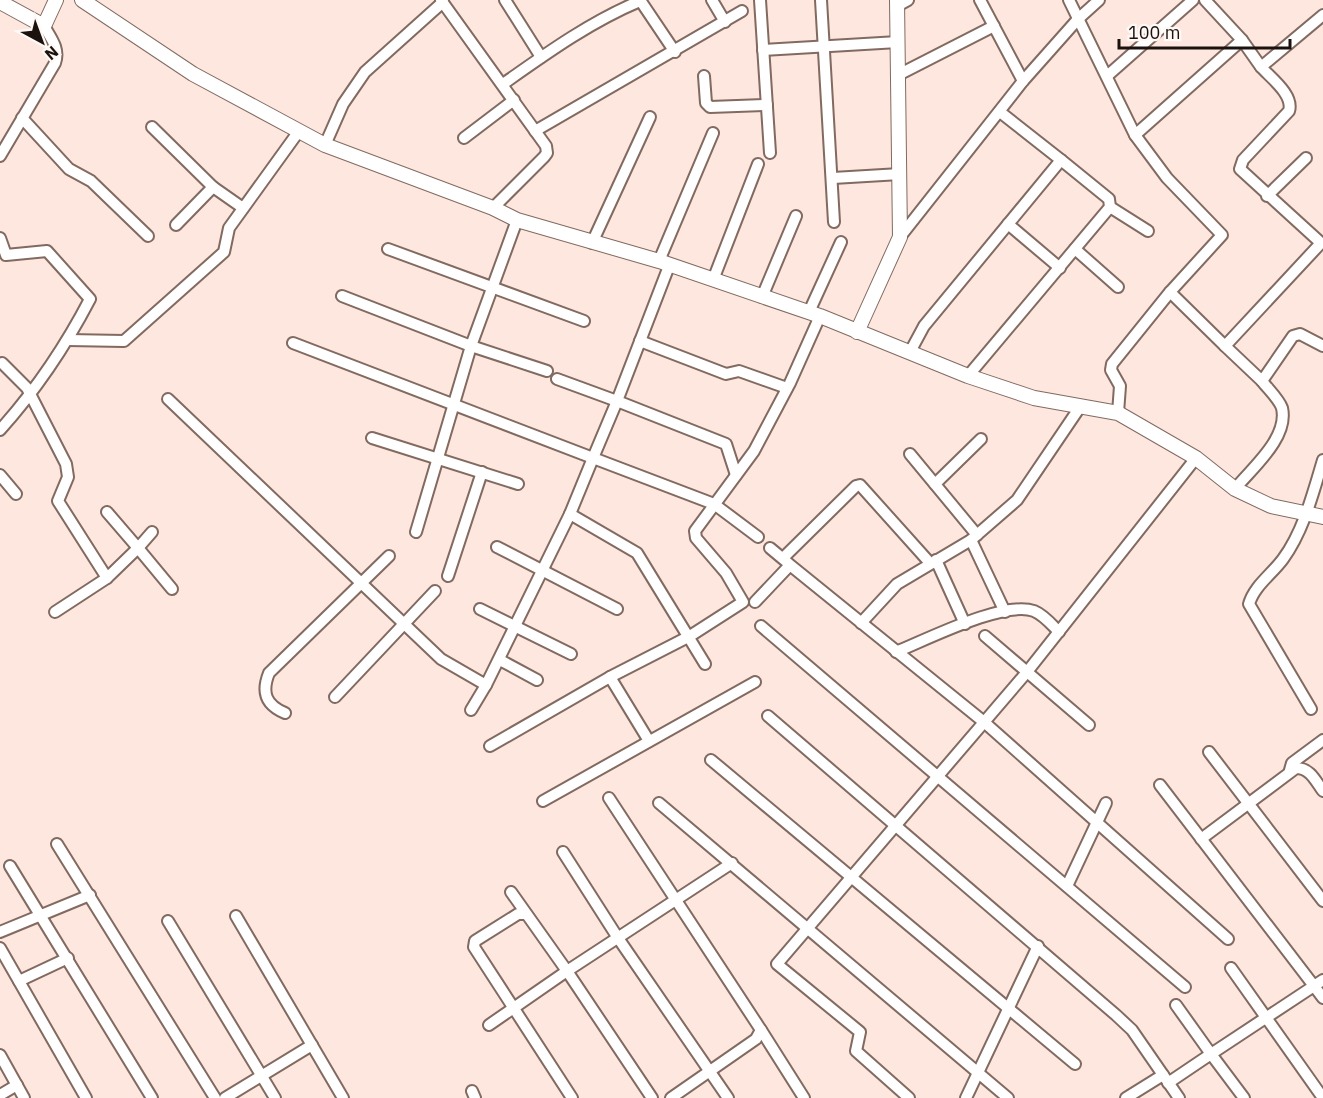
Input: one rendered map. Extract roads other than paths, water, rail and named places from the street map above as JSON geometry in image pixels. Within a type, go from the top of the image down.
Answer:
[{"type":"street","points":[[44,26],[56,0]]},
{"type":"street","points":[[82,0],[194,74],[325,145],[494,208],[517,220],[664,264],[814,314],[968,376],[1034,398],[1119,413],[1196,458],[1235,489],[1271,506],[1323,517]]},
{"type":"street","points":[[505,0],[541,57]]},
{"type":"street","points":[[503,84],[541,57],[612,13],[640,0],[675,52]]},
{"type":"street","points":[[712,0],[725,22]]},
{"type":"street","points":[[760,0],[770,153]]},
{"type":"street","points":[[821,0],[834,222]]},
{"type":"street","points":[[980,0],[1023,81]]},
{"type":"street","points":[[1069,0],[1135,135],[1167,178],[1222,235],[1170,292],[1112,364],[1111,370],[1120,386],[1119,413]]},
{"type":"street","points":[[857,332],[900,237],[1023,81],[1078,19],[1099,0]]},
{"type":"street","points":[[1107,76],[1193,0]]},
{"type":"street","points":[[1205,0],[1242,40],[1261,67],[1287,95],[1291,106],[1240,164],[1242,174],[1322,244],[1226,346]]},
{"type":"street","points":[[325,145],[343,104],[365,72],[442,1],[546,146],[547,153],[494,208]]},
{"type":"street","points":[[0,2],[44,26],[58,55],[0,156]]},
{"type":"street","points":[[900,237],[898,42],[901,2]]},
{"type":"street","points":[[535,130],[675,52],[742,11]]},
{"type":"street","points":[[1261,67],[1323,15]]},
{"type":"street","points":[[900,74],[994,26]]},
{"type":"street","points":[[1135,135],[1242,40]]},
{"type":"street","points":[[763,50],[898,42]]},
{"type":"street","points":[[704,76],[706,103],[710,107],[767,105]]},
{"type":"street","points":[[464,138],[514,100]]},
{"type":"street","points":[[968,376],[1110,207],[1109,200],[1000,112]]},
{"type":"street","points":[[592,243],[650,117]]},
{"type":"street","points":[[22,118],[69,169],[91,181],[148,236]]},
{"type":"street","points":[[152,127],[213,187],[243,208]]},
{"type":"street","points":[[68,340],[124,341],[224,252],[229,228],[299,131]]},
{"type":"street","points":[[471,710],[500,660],[570,513],[593,459],[640,341],[664,264],[713,133]]},
{"type":"street","points":[[1267,196],[1306,158]]},
{"type":"street","points":[[910,352],[924,326],[1061,160]]},
{"type":"street","points":[[713,280],[758,164]]},
{"type":"street","points":[[833,178],[900,174]]},
{"type":"street","points":[[176,225],[213,187]]},
{"type":"street","points":[[1110,207],[1148,231]]},
{"type":"street","points":[[762,297],[796,216]]},
{"type":"street","points":[[416,532],[471,346],[517,220]]},
{"type":"street","points":[[1008,224],[1060,268]]},
{"type":"street","points":[[0,238],[6,255],[47,251],[90,299],[68,340],[30,396],[0,430]]},
{"type":"street","points":[[490,746],[610,677],[690,636],[744,602],[726,573],[696,538],[695,531],[754,451],[787,388],[841,242]]},
{"type":"street","points":[[388,249],[584,321]]},
{"type":"street","points":[[1075,249],[1118,287]]},
{"type":"street","points":[[1170,292],[1262,381],[1281,406],[1282,418],[1272,444],[1235,489]]},
{"type":"street","points":[[342,296],[471,346],[547,371]]},
{"type":"street","points":[[1262,381],[1293,336],[1300,334],[1323,346]]},
{"type":"street","points":[[640,341],[726,374],[739,371],[787,388]]},
{"type":"street","points":[[293,343],[714,504],[758,537]]},
{"type":"street","points":[[2,363],[27,388],[66,464],[68,477],[58,496],[59,504],[107,578]]},
{"type":"street","points":[[557,379],[726,444],[736,475]]},
{"type":"street","points":[[168,399],[441,659],[486,685]]},
{"type":"street","points":[[861,623],[897,584],[974,537],[1017,500],[1080,407]]},
{"type":"street","points":[[372,438],[518,484]]},
{"type":"street","points":[[935,484],[981,439]]},
{"type":"street","points":[[910,454],[974,537],[1005,612]]},
{"type":"street","points":[[905,1097],[856,1051],[860,1032],[777,964],[1027,672],[1196,458]]},
{"type":"street","points":[[1311,709],[1249,604],[1255,591],[1284,558],[1307,513],[1323,460]]},
{"type":"street","points":[[448,576],[482,472]]},
{"type":"street","points":[[0,475],[16,494]]},
{"type":"street","points":[[755,602],[787,562],[856,486],[860,485],[933,562],[965,624]]},
{"type":"street","points":[[107,512],[172,590]]},
{"type":"street","points":[[570,513],[636,553],[690,636],[705,664]]},
{"type":"street","points":[[55,612],[107,578],[152,532]]},
{"type":"street","points":[[497,547],[617,609]]},
{"type":"street","points":[[770,548],[984,722],[1228,939]]},
{"type":"street","points":[[285,713],[272,708],[266,698],[264,686],[269,673],[389,555]]},
{"type":"street","points":[[335,697],[435,591]]},
{"type":"street","points":[[480,609],[571,654]]},
{"type":"street","points":[[896,652],[980,617],[1019,609],[1034,611],[1059,632]]},
{"type":"street","points":[[761,626],[1185,987]]},
{"type":"street","points":[[985,636],[1089,725]]},
{"type":"street","points":[[500,660],[537,680]]},
{"type":"street","points":[[610,677],[649,741]]},
{"type":"street","points":[[543,801],[755,682]]},
{"type":"street","points":[[768,716],[1038,946],[1132,1030],[1179,1098]]},
{"type":"street","points":[[1290,771],[1292,763],[1323,740]]},
{"type":"street","points":[[1209,752],[1323,901]]},
{"type":"street","points":[[711,760],[1075,1064]]},
{"type":"street","points":[[1202,839],[1290,771],[1304,768],[1323,790]]},
{"type":"street","points":[[1160,785],[1319,983],[1323,998]]},
{"type":"street","points":[[609,798],[804,1098]]},
{"type":"street","points":[[659,803],[732,862],[1008,1098]]},
{"type":"street","points":[[1066,886],[1106,803]]},
{"type":"street","points":[[57,844],[215,1098]]},
{"type":"street","points":[[563,852],[618,938],[728,1098]]},
{"type":"street","points":[[489,1025],[732,862]]},
{"type":"street","points":[[10,867],[37,915],[68,958],[152,1098]]},
{"type":"street","points":[[511,892],[652,1098]]},
{"type":"street","points":[[0,932],[90,895]]},
{"type":"street","points":[[526,914],[518,914],[474,944],[572,1098]]},
{"type":"street","points":[[236,916],[344,1098]]},
{"type":"street","points":[[168,921],[275,1098]]},
{"type":"street","points":[[966,1098],[1038,946]]},
{"type":"street","points":[[0,948],[86,1098]]},
{"type":"street","points":[[19,981],[68,958]]},
{"type":"street","points":[[1231,968],[1323,1098]]},
{"type":"street","points":[[1126,1098],[1211,1054],[1319,983]]},
{"type":"street","points":[[1176,1005],[1244,1098]]},
{"type":"street","points":[[671,1098],[756,1040],[760,1030]]},
{"type":"street","points":[[225,1098],[312,1045]]},
{"type":"street","points":[[0,1055],[24,1098]]},
{"type":"street","points":[[0,1095],[17,1085]]}]
